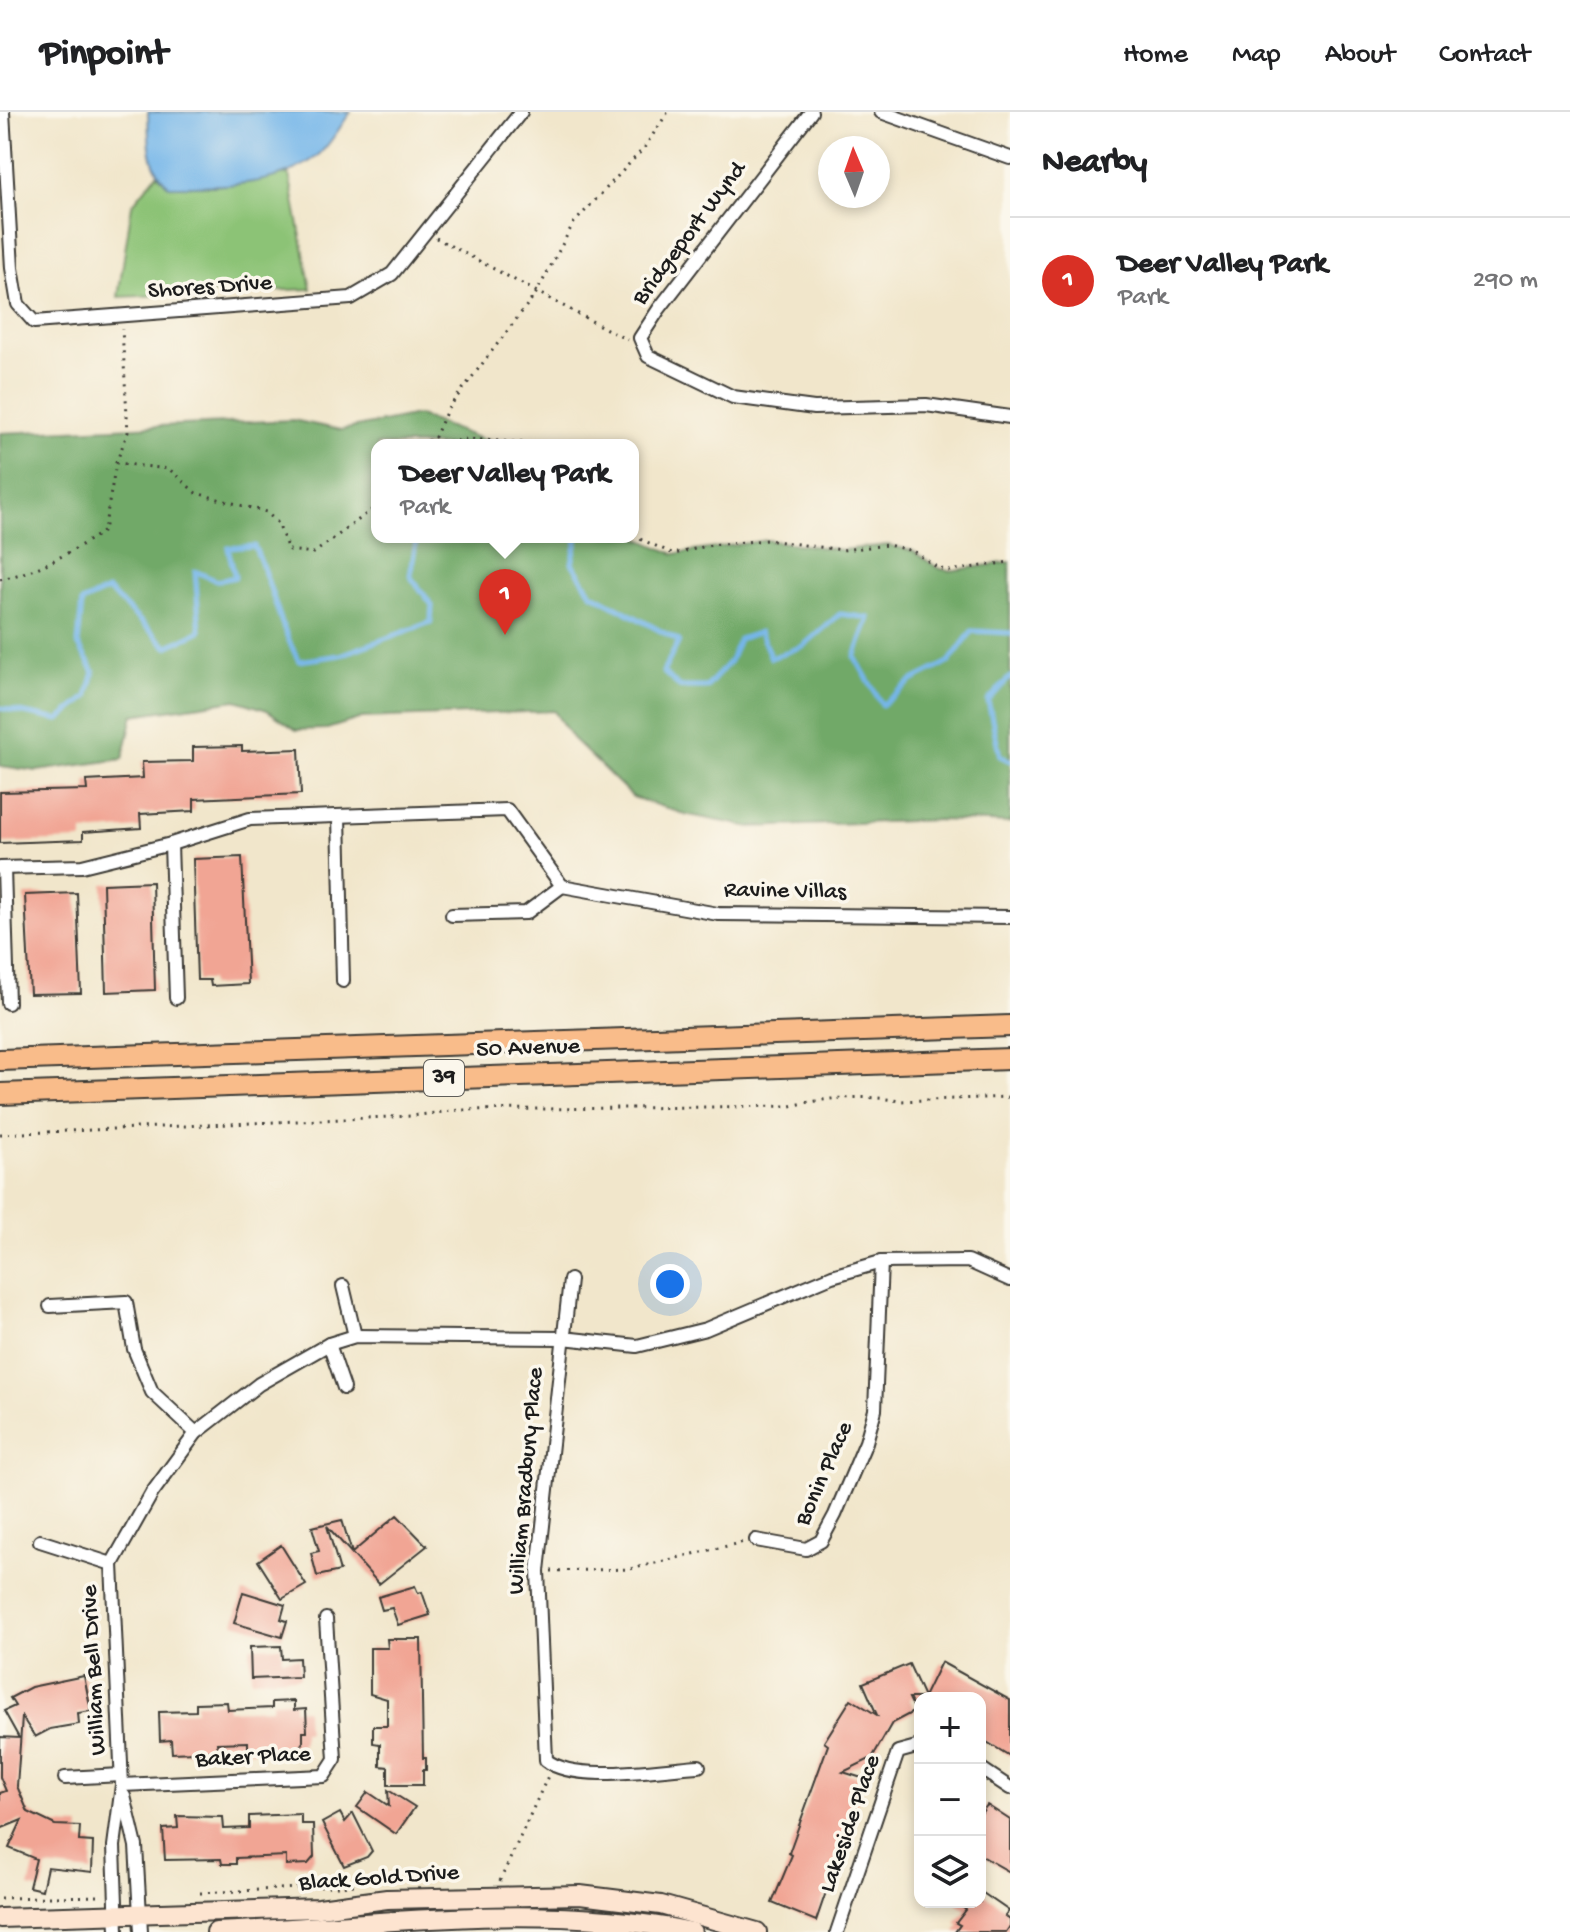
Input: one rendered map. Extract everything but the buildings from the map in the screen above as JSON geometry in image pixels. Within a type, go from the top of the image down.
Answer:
[{"type":"main road","name":"50 Avenue","points":[[0,1060],[1010,1026]]},
{"type":"main road","name":"50 Avenue","points":[[1,1095],[1010,1059]]},
{"type":"main road","name":"Black Gold Drive","points":[[0,1918],[116,1914],[140,1922],[319,1908],[387,1899],[580,1895],[661,1905],[757,1932]]},
{"type":"main road","name":"Black Gold Drive","points":[[216,1932],[502,1915],[607,1918],[692,1932]]},
{"type":"street","name":"Shores Drive","points":[[3,112],[12,268],[18,304],[34,322],[351,298],[392,274],[521,112]]},
{"type":"street","name":"Bridgeport Wynd","points":[[645,349],[640,338],[659,309],[811,112]]},
{"type":"street","points":[[881,112],[1010,158]]},
{"type":"street","points":[[645,349],[648,356],[733,397],[814,408],[926,405],[1010,417]]},
{"type":"street","points":[[8,1003],[2,868],[82,866],[171,844],[250,819],[507,810],[562,886],[526,913],[452,915]]},
{"type":"street","points":[[339,816],[343,981]]},
{"type":"street","points":[[171,844],[176,998]]},
{"type":"street","name":"Ravine Villas","points":[[562,886],[718,914],[1010,917]]},
{"type":"street","name":"William Bell Drive","points":[[140,1922],[136,1846],[122,1780],[112,1564],[152,1493],[196,1433],[259,1384],[329,1344],[355,1336],[563,1338],[619,1346],[658,1343],[706,1329],[832,1276],[881,1262],[968,1261],[1010,1280]]},
{"type":"street","name":"Bonin Place","points":[[756,1540],[806,1549],[821,1541],[835,1515],[866,1442],[875,1410],[881,1262]]},
{"type":"street","points":[[563,1338],[570,1280]]},
{"type":"street","points":[[343,1286],[355,1336]]},
{"type":"street","points":[[50,1306],[126,1302],[134,1349],[152,1392],[196,1433]]},
{"type":"street","name":"William Bradbury Place","points":[[553,1766],[546,1760],[543,1748],[538,1571],[563,1338]]},
{"type":"street","points":[[329,1344],[344,1388]]},
{"type":"street","name":"William Bell Drive","points":[[40,1541],[112,1564]]},
{"type":"street","name":"Baker Place","points":[[122,1780],[324,1776],[335,1759],[326,1619]]},
{"type":"street","name":"Lakeside Place","points":[[837,1932],[898,1752],[914,1748]]},
{"type":"street","points":[[553,1766],[581,1772],[699,1766]]},
{"type":"street","points":[[986,1772],[1010,1788]]},
{"type":"street","name":"William Bell Drive","points":[[65,1778],[122,1780]]},
{"type":"street","name":"William Bell Drive","points":[[116,1914],[114,1846],[122,1780]]},
{"type":"path","points":[[432,439],[447,410],[537,292],[573,224],[644,148],[668,112]]},
{"type":"path","points":[[425,232],[645,349]]},
{"type":"path","points":[[0,579],[21,575],[70,553],[104,531],[116,463],[128,432],[121,316]]},
{"type":"path","points":[[116,463],[169,469],[196,493],[266,512],[278,523],[288,550],[301,554],[314,553],[371,510]]},
{"type":"path","points":[[639,539],[663,552],[674,554],[711,545],[767,540],[842,550],[888,545],[913,551],[938,568],[949,571],[1010,562]]},
{"type":"path","points":[[0,1134],[412,1116],[459,1110],[791,1106],[814,1101],[883,1098],[899,1101],[1010,1097]]},
{"type":"path","points":[[538,1571],[630,1569],[756,1540]]},
{"type":"path","points":[[500,1881],[501,1873],[553,1766]]},
{"type":"path","points":[[193,1894],[363,1885]]},
{"type":"path","points":[[0,1898],[116,1914]]},
{"type":"green space","points":[[157,174],[170,186],[213,186],[289,174],[311,289],[118,297],[132,205]]},
{"type":"green space","points":[[417,415],[480,439],[371,439],[371,543],[639,543],[639,539],[674,554],[767,540],[842,550],[888,545],[913,551],[938,568],[949,571],[1010,562],[1010,823],[938,820],[751,827],[684,814],[633,797],[572,738],[554,711],[362,718],[327,729],[296,730],[267,710],[236,700],[133,715],[123,759],[37,771],[0,766],[0,433],[293,420],[341,430]]},
{"type":"water","points":[[148,112],[351,112],[316,157],[283,175],[226,185],[169,186],[153,161]]},
{"type":"waterway","points":[[0,708],[59,720],[87,697],[94,672],[78,644],[82,602],[108,590],[167,647],[200,631],[195,571],[217,581],[235,577],[228,548],[254,546],[299,661],[340,655],[431,622],[432,605],[410,576],[416,543]]},
{"type":"waterway","points":[[577,543],[572,563],[591,593],[679,641],[663,672],[680,687],[707,687],[730,661],[739,639],[760,632],[771,658],[803,646],[840,614],[869,618],[855,657],[882,705],[913,680],[949,662],[972,631],[1010,633]]},
{"type":"waterway","points":[[1010,677],[988,701],[1000,756],[1010,761]]},
{"type":"place","name":"Deer Valley Park","points":[[505,635]]}]
